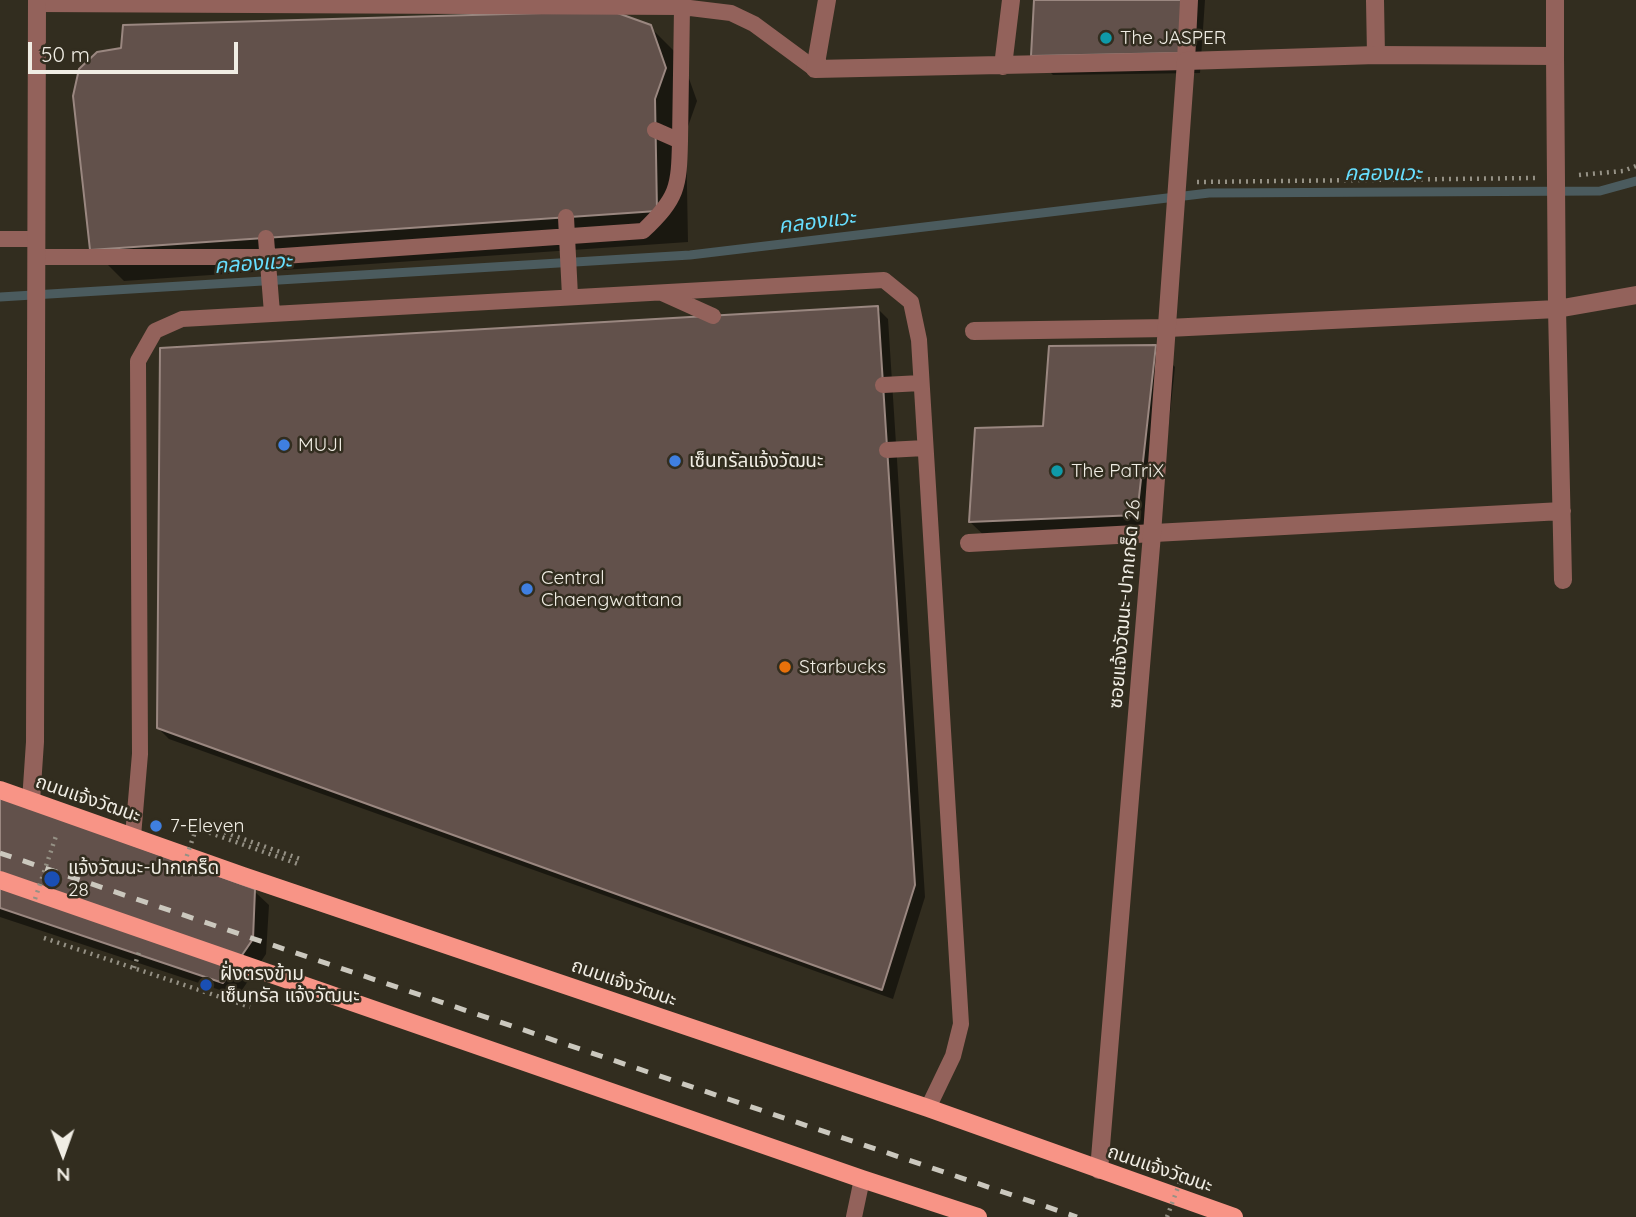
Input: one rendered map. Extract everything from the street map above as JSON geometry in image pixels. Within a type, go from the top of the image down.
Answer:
[{"type":"main road","name":"ถนนแจ้งวัฒนะ","points":[[0,790],[928,1108],[1234,1217]]},
{"type":"main road","points":[[0,880],[978,1217]]},
{"type":"street","points":[[827,0],[815,69],[1376,55],[1555,56]]},
{"type":"street","points":[[1003,66],[1011,0]]},
{"type":"street","name":"ซอยแจ้งวัฒนะ-ปากเกร็ด 26","points":[[1099,1170],[1168,328],[1189,0]]},
{"type":"street","points":[[1375,0],[1376,55]]},
{"type":"street","points":[[1555,0],[1557,309],[1563,580]]},
{"type":"street","points":[[31,801],[35,742],[37,2]]},
{"type":"street","points":[[974,331],[1168,328],[1557,309],[1636,295]]},
{"type":"street","points":[[969,543],[1562,511]]},
{"type":"lane","points":[[37,2],[682,7],[731,13],[754,24],[815,69]]},
{"type":"lane","points":[[0,239],[37,248],[269,263],[569,243],[643,231],[667,209],[679,178],[682,7]]},
{"type":"lane","points":[[655,130],[680,141]]},
{"type":"lane","points":[[566,217],[570,296]]},
{"type":"lane","points":[[266,238],[272,313]]},
{"type":"lane","points":[[133,836],[140,754],[138,361],[155,331],[182,319],[884,280],[911,302],[919,340],[961,1024],[953,1056],[928,1108]]},
{"type":"lane","points":[[660,292],[713,316]]},
{"type":"lane","points":[[883,386],[921,383]]},
{"type":"lane","points":[[887,450],[925,448]]},
{"type":"lane","points":[[853,1217],[862,1179]]},
{"type":"path","points":[[1177,183],[1556,178],[1623,171],[1636,166]]},
{"type":"path","points":[[180,876],[198,823],[302,862]]},
{"type":"path","points":[[35,900],[57,833]]},
{"type":"path","points":[[44,938],[250,1007]]},
{"type":"path","points":[[1167,1217],[1184,1171]]},
{"type":"building","name":"The JASPER","points":[[1034,0],[1184,0],[1180,53],[1031,56]]},
{"type":"building","points":[[612,11],[651,25],[666,68],[655,99],[657,211],[90,250],[73,96],[79,69],[97,52],[121,48],[123,25]]},
{"type":"building","name":"Central Chaengwattana","points":[[878,306],[915,885],[882,990],[157,728],[160,348]]},
{"type":"building","name":"The PaTriX","points":[[1156,345],[1137,515],[969,522],[975,428],[1043,426],[1049,346]]},
{"type":"building","name":"แจ้งวัฒนะ-ปากเกร็ด 28","points":[[0,797],[255,889],[253,939],[223,983],[0,908]]},
{"type":"waterway","name":"คลองแวะ","points":[[0,297],[690,255],[1209,193],[1600,191],[1636,181]]},
{"type":"railway","points":[[0,853],[1077,1217]]},
{"type":"place","name":"The JASPER","points":[[1106,38]]},
{"type":"place","name":"MUJI","points":[[284,445]]},
{"type":"place","name":"เซ็นทรัลแจ้งวัฒนะ","points":[[675,461]]},
{"type":"place","name":"The PaTriX","points":[[1057,471]]},
{"type":"place","name":"Central Chaengwattana","points":[[527,589]]},
{"type":"place","name":"Starbucks","points":[[785,667]]},
{"type":"place","name":"7-Eleven","points":[[156,826]]},
{"type":"place","name":"แจ้งวัฒนะ-ปากเกร็ด 28","points":[[52,879]]},
{"type":"place","name":"ฝั่งตรงข้าม เซ็นทรัล แจ้งวัฒนะ","points":[[206,985]]}]
